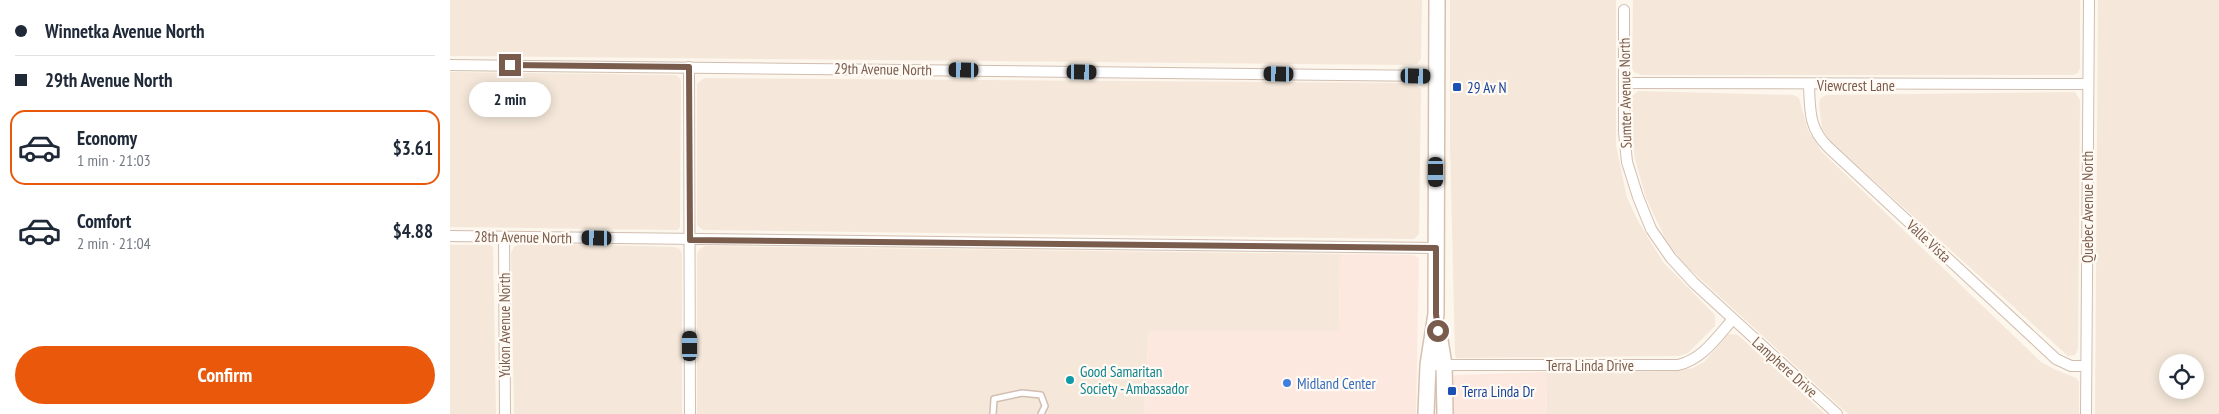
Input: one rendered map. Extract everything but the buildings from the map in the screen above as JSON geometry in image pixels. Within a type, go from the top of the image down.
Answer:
[{"type":"main road","points":[[1426,414],[1428,365],[1436,314],[1437,0]]},
{"type":"main road","points":[[1436,314],[1444,365],[1445,414]]},
{"type":"street","name":"Quebec Avenue North","points":[[2086,414],[2088,0]]},
{"type":"street","name":"Sumter Avenue North","points":[[1624,4],[1624,132],[1627,162],[1638,197],[1651,229],[1671,258],[1694,283],[1733,319]]},
{"type":"street","name":"29th Avenue North","points":[[450,65],[1436,76]]},
{"type":"street","points":[[689,67],[690,414]]},
{"type":"street","name":"Viewcrest Lane","points":[[1624,83],[1810,85],[2088,84]]},
{"type":"street","name":"Valle Vista","points":[[1810,85],[1812,124],[1818,137],[1828,148],[2056,359],[2072,366],[2086,366]]},
{"type":"street","name":"28th Avenue North","points":[[450,236],[1436,248]]},
{"type":"street","name":"Yukon Avenue North","points":[[504,237],[505,414]]},
{"type":"street","name":"Terra Linda Drive","points":[[1428,365],[1678,365],[1698,357],[1733,319]]},
{"type":"street","name":"Lamphere Drive","points":[[1733,319],[1837,414]]},
{"type":"lane","points":[[993,414],[994,399],[1022,393],[1041,395],[1045,406],[1041,414]]},
{"type":"shaded area","points":[[450,0],[1422,0],[1421,59],[1417,64],[1412,65],[450,56]]},
{"type":"shaded area","points":[[1450,0],[1616,0],[1616,145],[1627,198],[1638,221],[1663,262],[1715,315],[1715,326],[1688,353],[1679,356],[1456,358],[1450,146]]},
{"type":"shaded area","points":[[1633,0],[2080,0],[2080,68],[2078,73],[2073,75],[1641,75],[1634,72],[1632,68]]},
{"type":"shaded area","points":[[2098,0],[2219,0],[2219,414],[2095,414]]},
{"type":"shaded area","points":[[450,72],[675,75],[679,77],[681,81],[680,227],[678,230],[450,227]]},
{"type":"shaded area","points":[[704,78],[1412,83],[1421,89],[1419,234],[1414,239],[703,230],[697,225],[697,84]]},
{"type":"shaded area","points":[[1638,91],[1794,95],[1799,98],[1808,130],[1821,151],[2041,362],[2076,378],[2079,382],[2079,414],[1848,414],[1683,263],[1666,240],[1646,198],[1635,159],[1631,123],[1631,97]]},
{"type":"shaded area","points":[[2075,92],[2080,100],[2078,349],[2075,355],[2068,356],[1831,142],[1822,129],[1819,103],[1821,98],[1826,95]]},
{"type":"shaded area","points":[[521,243],[675,247],[680,249],[682,254],[682,414],[514,414],[511,253],[514,247]]},
{"type":"shaded area","points":[[450,245],[490,245],[493,247],[496,414],[450,414]]},
{"type":"shaded area","points":[[705,246],[1340,254],[1339,332],[1149,331],[1144,414],[697,414],[697,254]]},
{"type":"shaded area","points":[[1340,254],[1414,255],[1419,258],[1416,414],[1144,414],[1149,331],[1339,331]]},
{"type":"shaded area","points":[[1728,334],[1738,335],[1825,414],[1547,414],[1546,372],[1678,371],[1693,368],[1704,362]]},
{"type":"shaded area","points":[[1546,372],[1547,414],[1453,414],[1452,378],[1455,375]]},
{"type":"place","name":"29 Av N","points":[[1457,87]]},
{"type":"place","name":"Good Samaritan Society - Ambassador","points":[[1070,380]]},
{"type":"place","name":"Midland Center","points":[[1287,383]]},
{"type":"place","name":"Terra Linda Dr","points":[[1452,391]]},
{"type":"route","points":[[510,65],[689,67],[690,240],[1436,248],[1436,314],[1438,331]]}]
